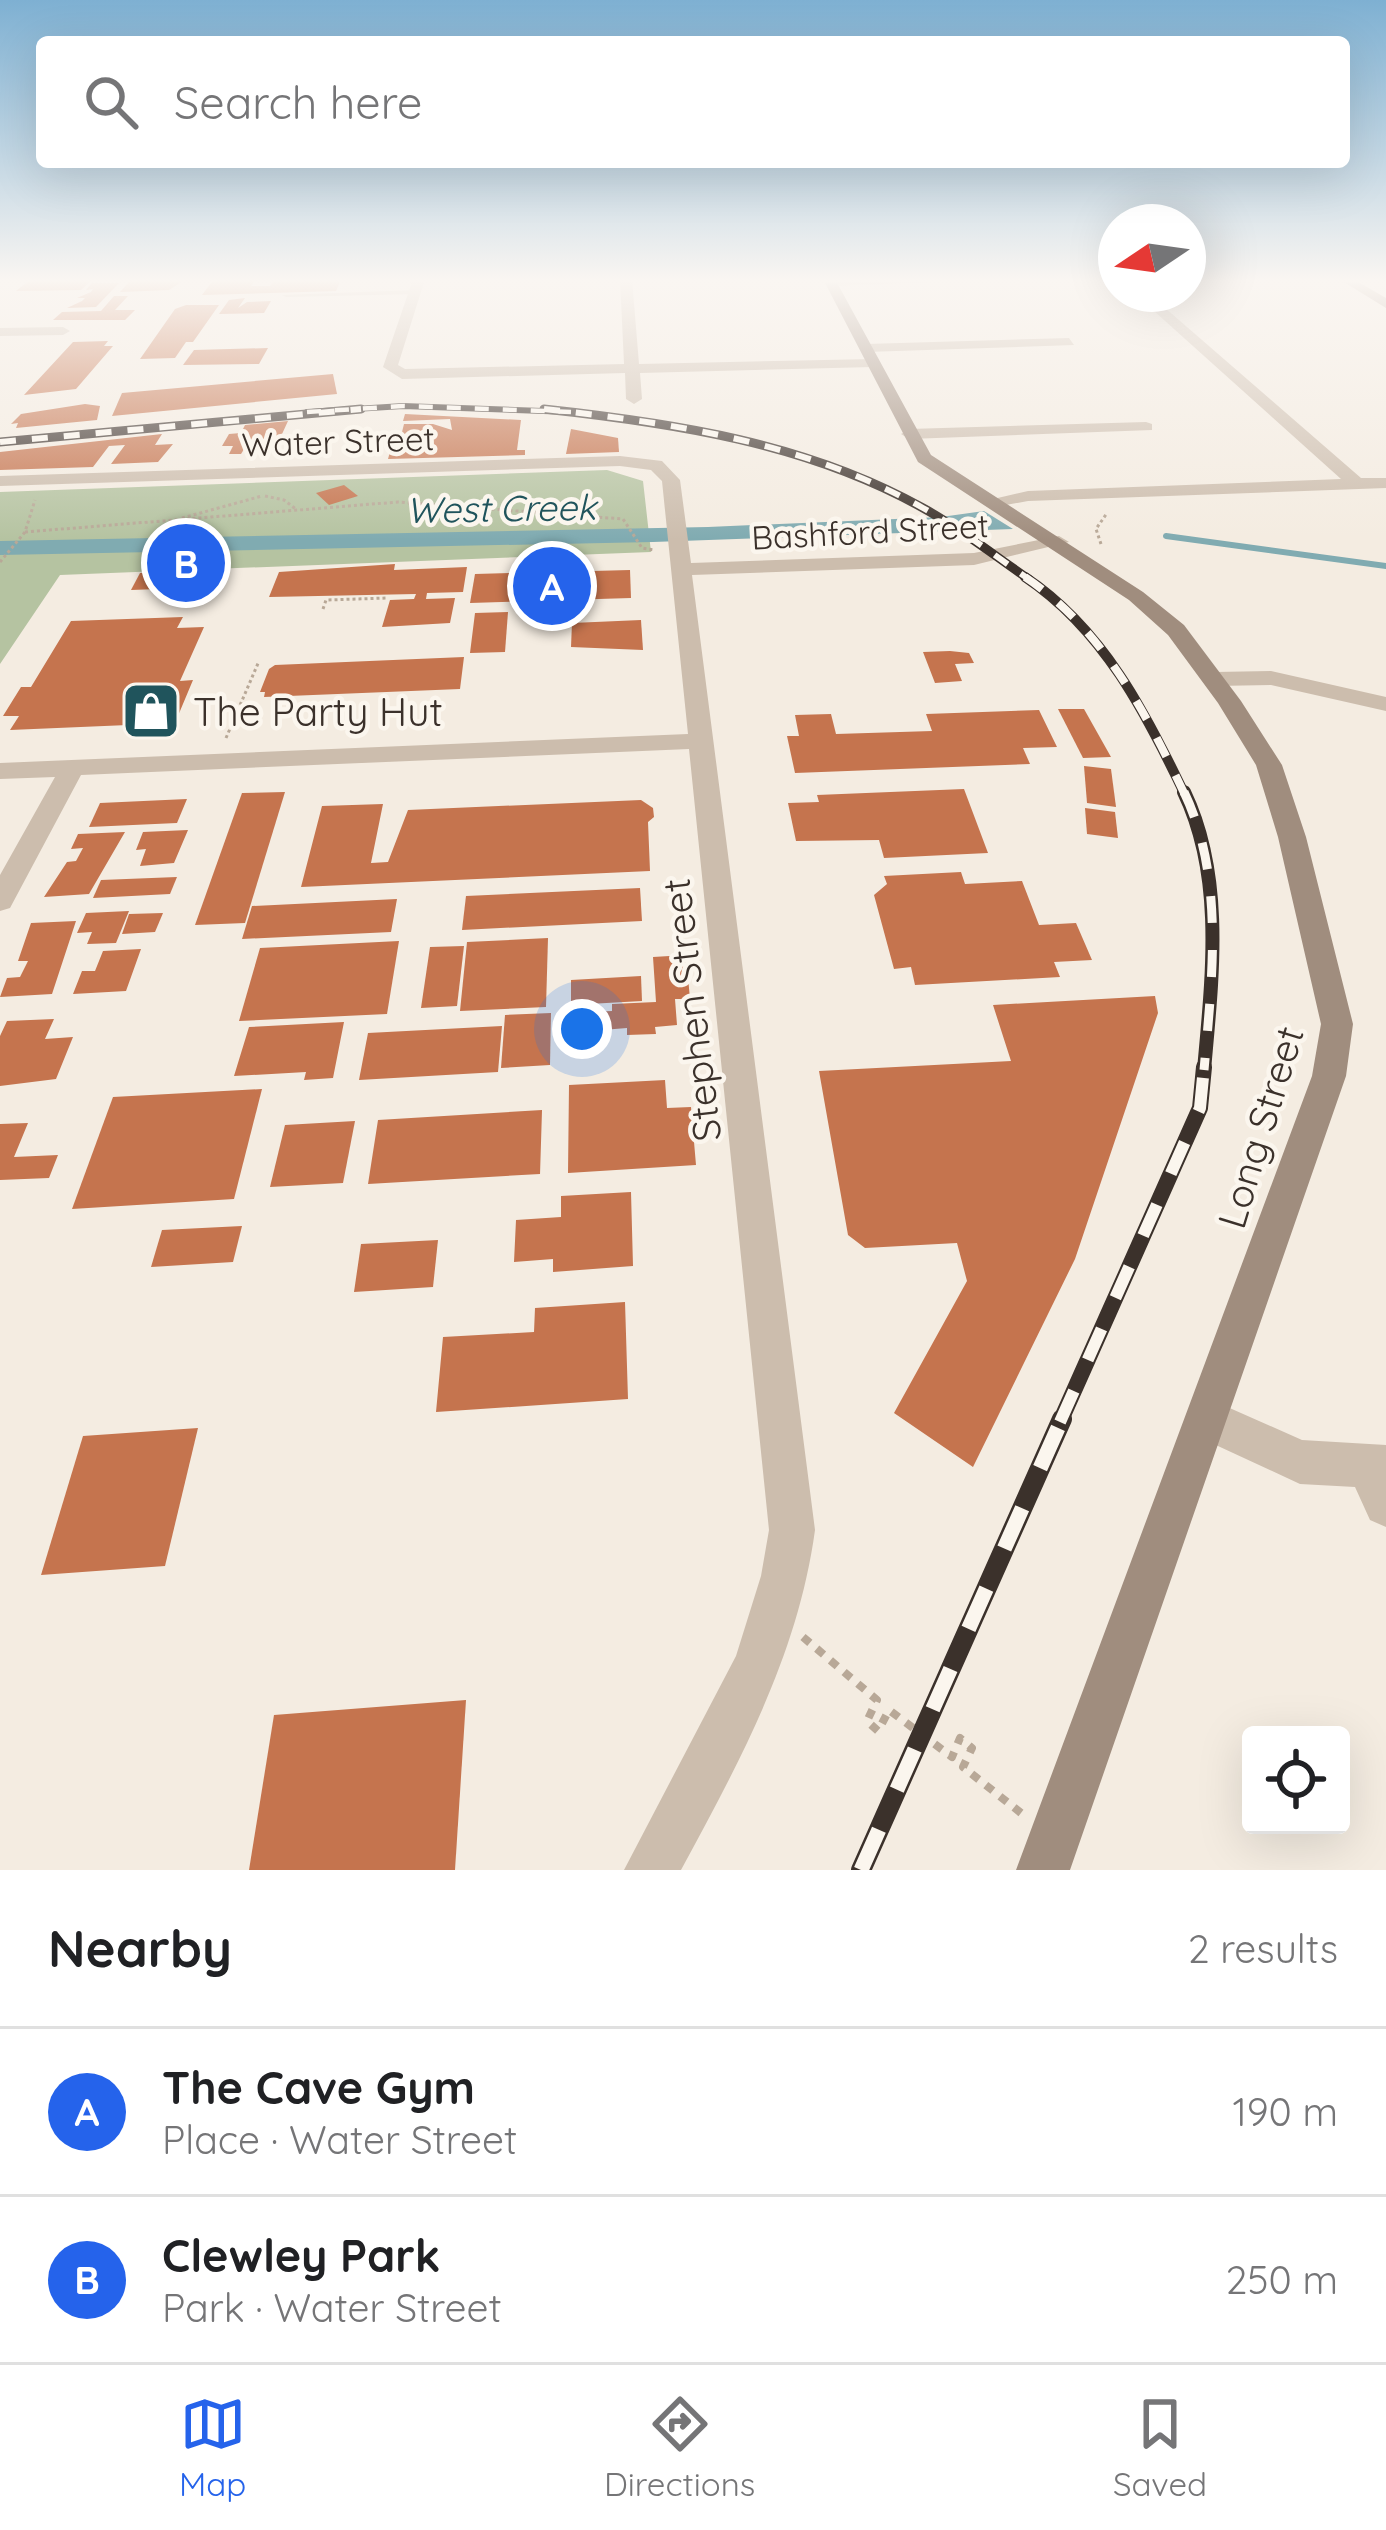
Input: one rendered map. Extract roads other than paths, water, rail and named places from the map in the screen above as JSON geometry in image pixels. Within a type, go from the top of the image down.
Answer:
[{"type":"street","points":[[392,366],[393,371],[682,366]]},
{"type":"street","name":"Long Street","points":[[874,366],[923,458],[1136,596],[1176,630],[1215,679],[1269,765],[1292,838],[1337,1024],[1329,1076],[1049,1853]]},
{"type":"street","points":[[1223,366],[1357,484]]},
{"type":"street","points":[[632,369],[634,399]]},
{"type":"street","points":[[909,434],[1146,427]]},
{"type":"street","name":"Water Street","points":[[0,481],[620,461],[656,465],[671,480]]},
{"type":"street","name":"Stephen Street","points":[[651,1870],[736,1714],[777,1617],[792,1530],[702,741],[675,547],[671,480]]},
{"type":"street","points":[[996,503],[1028,496],[1386,483]]},
{"type":"street","name":"Bashford Street","points":[[675,547],[974,559],[1059,542]]},
{"type":"street","points":[[1215,679],[1270,678],[1386,704]]},
{"type":"street","points":[[0,772],[702,741]]},
{"type":"street","points":[[0,901],[72,769]]},
{"type":"street","points":[[1207,1419],[1300,1462],[1380,1479]]},
{"type":"water","points":[[984,511],[1013,529],[653,542],[0,555],[0,541],[708,527]]},
{"type":"waterway","name":"West Creek","points":[[1166,536],[1386,566]]},
{"type":"railway","points":[[307,412],[403,406],[567,412]]},
{"type":"railway","points":[[0,442],[361,409]]},
{"type":"railway","points":[[544,409],[567,412]]},
{"type":"railway","points":[[567,412],[739,439],[833,467],[937,516],[1030,580]]},
{"type":"railway","points":[[1025,577],[1053,598],[1100,647],[1138,704],[1185,795]]},
{"type":"railway","points":[[1184,792],[1206,858],[1210,893],[1212,964],[1204,1070]]},
{"type":"railway","points":[[1060,1422],[1200,1108],[1204,1067]]},
{"type":"railway","points":[[861,1870],[1062,1419]]},
{"type":"place","name":"Clewley Park","points":[[186,563]]},
{"type":"place","name":"The Cave Gym","points":[[552,586]]},
{"type":"place","name":"The Party Hut","points":[[151,711]]}]
